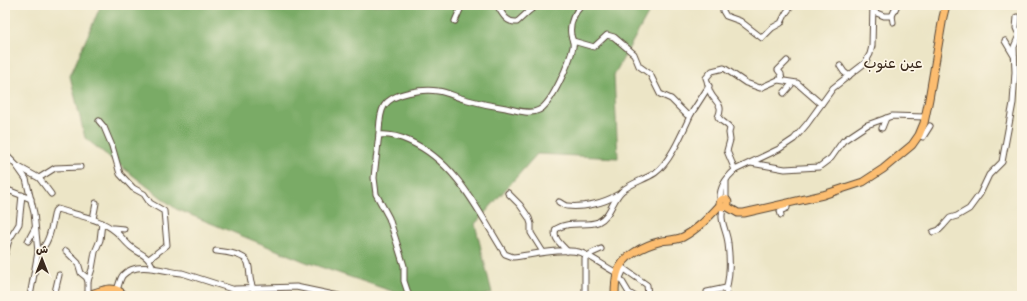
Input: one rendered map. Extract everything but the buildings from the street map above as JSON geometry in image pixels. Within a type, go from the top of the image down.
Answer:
[{"type":"main road","points":[[615,296],[620,269],[631,255],[642,248],[662,241],[676,240],[694,230],[724,203],[738,213],[744,213],[840,190],[863,182],[900,156],[919,135],[925,117],[946,5]]},
{"type":"main road","points":[[87,296],[102,291],[117,290],[124,296]]},
{"type":"street","points":[[455,20],[462,5]]},
{"type":"street","points":[[497,5],[505,18],[514,23],[517,22],[529,10],[538,5]]},
{"type":"street","points":[[409,296],[404,281],[404,266],[389,218],[380,203],[374,186],[380,121],[384,106],[398,96],[416,91],[439,91],[477,103],[531,112],[540,110],[557,87],[573,47],[574,41],[571,36],[571,23],[574,14],[581,5]]},
{"type":"street","points":[[723,5],[723,11],[726,16],[740,21],[762,38],[772,28],[781,23],[786,12],[792,5]]},
{"type":"street","points":[[726,296],[729,257],[728,241],[721,211],[724,203],[726,179],[735,170],[779,149],[794,139],[807,124],[833,88],[862,66],[870,54],[872,46],[873,5]]},
{"type":"street","points":[[893,22],[892,16],[897,5]]},
{"type":"street","points":[[874,12],[884,16],[892,16]]},
{"type":"street","points":[[1017,17],[1016,28],[1019,35]]},
{"type":"street","points":[[933,232],[939,230],[950,218],[969,209],[980,194],[989,175],[1002,162],[1013,103],[1014,47],[1022,28]]},
{"type":"street","points":[[574,41],[594,47],[608,35],[614,37],[634,54],[639,66],[650,74],[660,94],[671,99],[687,115],[692,114]]},
{"type":"street","points":[[1005,41],[1015,57]]},
{"type":"street","points":[[867,60],[869,63],[867,67]]},
{"type":"street","points":[[782,80],[781,74],[778,70],[787,61]]},
{"type":"street","points":[[840,66],[849,76]]},
{"type":"street","points":[[735,170],[727,150],[730,140],[730,128],[721,122],[718,117],[720,108],[716,99],[710,93],[706,78],[712,71],[724,68],[746,83],[760,88],[782,80],[797,83],[820,104]]},
{"type":"street","points":[[784,93],[791,83]]},
{"type":"street","points":[[567,251],[555,237],[556,229],[572,224],[593,224],[600,221],[607,215],[623,190],[655,173],[664,165],[709,86]]},
{"type":"street","points":[[751,163],[794,170],[819,166],[828,161],[839,146],[852,134],[867,125],[892,116],[925,117]]},
{"type":"street","points":[[882,128],[886,118]]},
{"type":"street","points":[[99,121],[104,127],[112,146],[120,174],[133,188],[144,194],[150,203],[164,212],[167,245],[149,259]]},
{"type":"street","points":[[919,135],[923,137],[930,126]]},
{"type":"street","points":[[379,135],[401,137],[418,145],[437,158],[470,197],[505,254],[514,257],[543,252],[577,252],[620,269],[647,285],[648,296]]},
{"type":"street","points":[[5,154],[16,165],[26,179],[31,199],[38,252],[30,296]]},
{"type":"street","points":[[16,165],[39,178],[51,194]]},
{"type":"street","points":[[39,178],[55,168],[80,167]]},
{"type":"street","points":[[5,189],[31,199]]},
{"type":"street","points":[[508,193],[520,205],[529,218],[531,233],[543,252]]},
{"type":"street","points":[[559,202],[567,206],[582,205],[608,200],[620,194]]},
{"type":"street","points":[[5,254],[9,240],[19,224],[22,195]]},
{"type":"street","points":[[93,219],[96,203]]},
{"type":"street","points":[[781,215],[780,211],[788,208],[788,203]]},
{"type":"street","points":[[38,252],[43,248],[49,238],[56,209],[93,219],[108,226],[116,231],[130,246],[149,259],[153,267]]},
{"type":"street","points":[[87,296],[88,281],[94,256],[100,240],[102,223]]},
{"type":"street","points":[[108,226],[124,230]]},
{"type":"street","points":[[28,241],[36,228]]},
{"type":"street","points":[[585,296],[585,258],[602,249]]},
{"type":"street","points":[[66,251],[78,263],[81,273],[88,281]]},
{"type":"street","points":[[216,251],[229,252],[245,259],[248,264],[250,281],[254,288]]},
{"type":"street","points":[[117,290],[121,278],[128,272],[136,268],[153,267],[171,272],[182,273],[254,296]]},
{"type":"street","points":[[620,269],[620,278],[630,293],[634,296]]},
{"type":"street","points":[[54,296],[59,275]]},
{"type":"street","points":[[232,289],[296,287],[339,296]]},
{"type":"street","points":[[707,292],[726,288]]},
{"type":"green space","points":[[101,5],[653,5],[614,75],[618,158],[537,154],[475,224],[492,293],[481,296],[406,296],[306,262],[176,209],[85,138],[70,76]]},
{"type":"district","name":"عين عنوب","points":[[893,63]]}]
